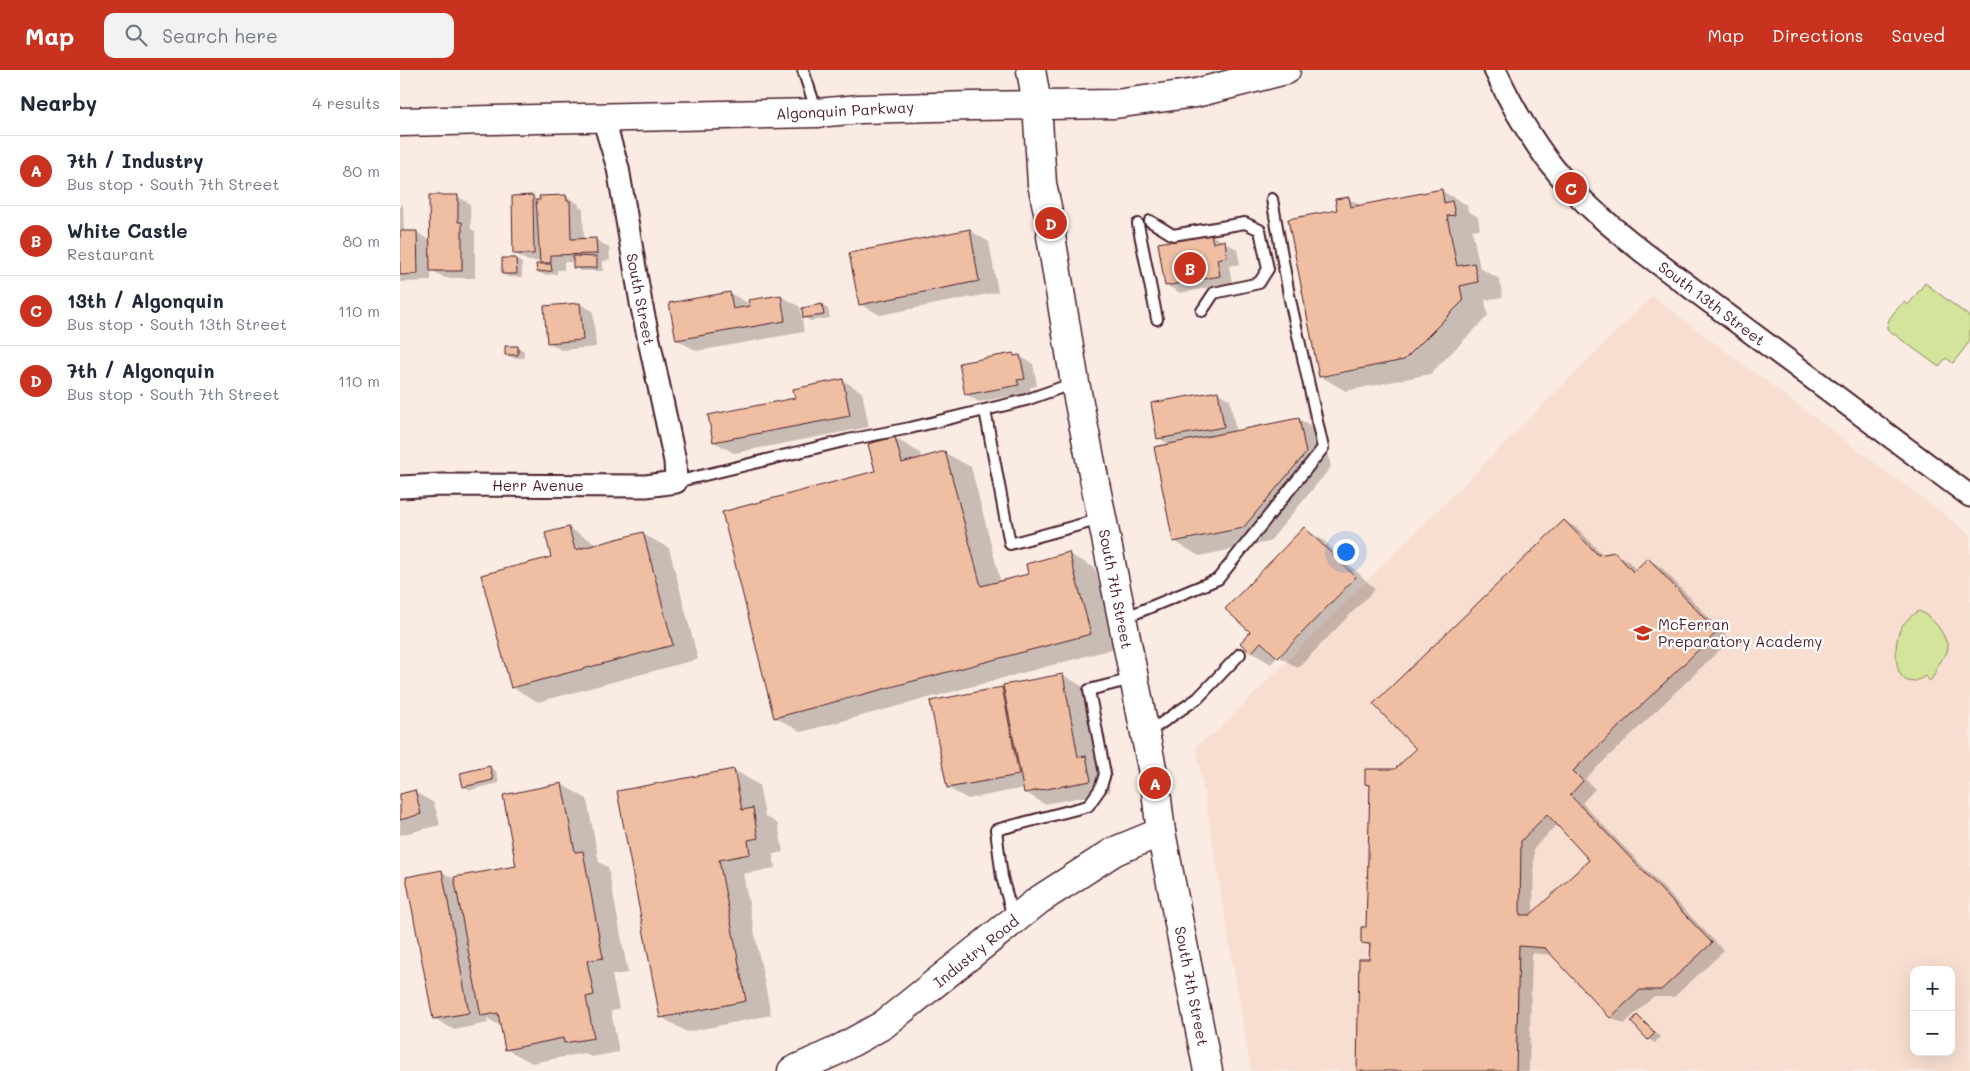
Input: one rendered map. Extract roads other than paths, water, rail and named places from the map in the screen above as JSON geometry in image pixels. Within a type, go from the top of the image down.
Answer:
[{"type":"main road","name":"South 7th Street","points":[[1030,70],[1037,104],[1042,184],[1052,230],[1051,236],[1075,383],[1154,783],[1161,832],[1208,1071]]},
{"type":"main road","name":"Algonquin Parkway","points":[[400,122],[818,112],[1037,104],[1116,104],[1196,94],[1250,74],[1286,70]]},
{"type":"main road","name":"Industry Road","points":[[792,1071],[829,1055],[883,1024],[1039,900],[1114,851],[1161,832]]},
{"type":"street","name":"South 13th Street","points":[[1495,70],[1526,128],[1543,154],[1571,188],[1598,215],[1643,252],[1970,496]]},
{"type":"street","name":"South Street","points":[[603,118],[618,168],[641,303],[675,461],[676,482]]},
{"type":"street","name":"Herr Avenue","points":[[400,486],[646,486],[676,482]]},
{"type":"lane","points":[[803,70],[818,112]]},
{"type":"lane","points":[[1121,619],[1218,580],[1323,448],[1289,295],[1272,199]]},
{"type":"lane","points":[[1150,221],[1173,235],[1245,223],[1260,230],[1268,269],[1260,283],[1214,294],[1202,311]]},
{"type":"lane","points":[[1138,224],[1157,319]]},
{"type":"lane","points":[[676,482],[848,440],[1026,400],[1075,383]]},
{"type":"lane","points":[[985,410],[1010,544],[1102,519]]},
{"type":"lane","points":[[1144,735],[1198,698],[1240,654]]},
{"type":"lane","points":[[1013,920],[1002,877],[996,830],[1088,806],[1100,789],[1105,774],[1089,690],[1133,679]]},
{"type":"place","name":"13th / Algonquin","points":[[1571,188]]},
{"type":"place","name":"7th / Algonquin","points":[[1051,223]]},
{"type":"place","name":"White Castle","points":[[1190,268]]},
{"type":"place","name":"McFerran Preparatory Academy","points":[[1643,633]]},
{"type":"place","name":"7th / Industry","points":[[1155,783]]}]
